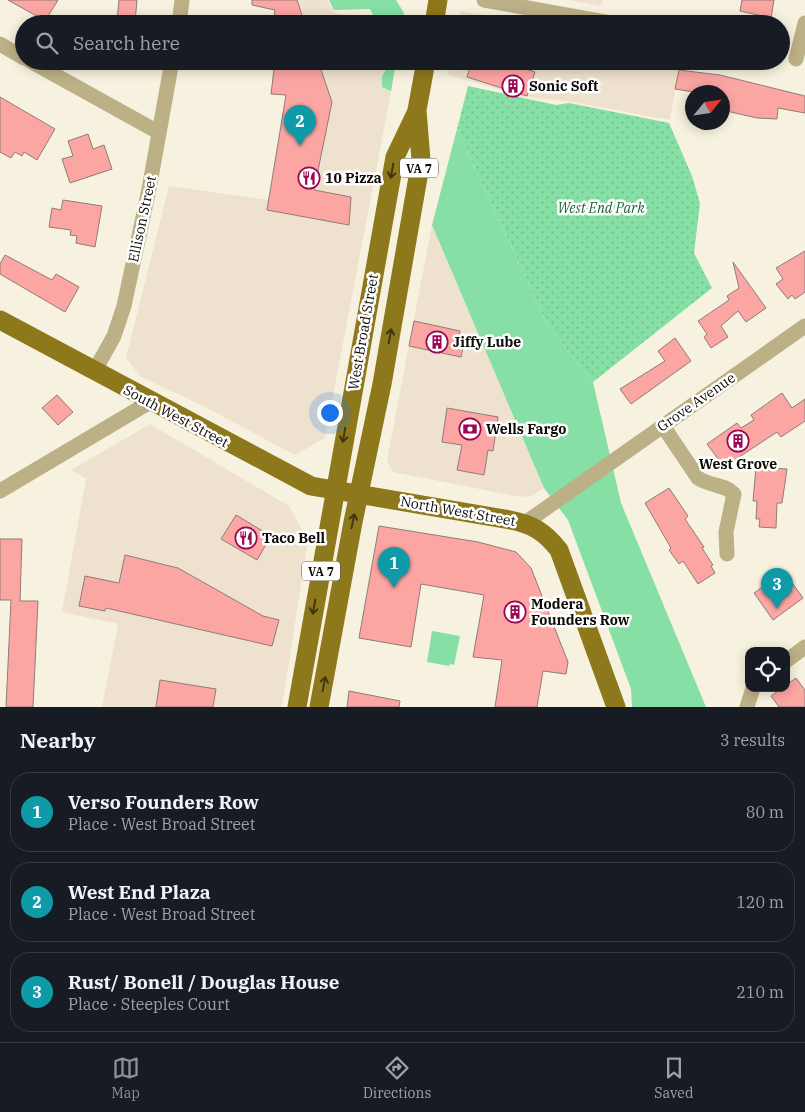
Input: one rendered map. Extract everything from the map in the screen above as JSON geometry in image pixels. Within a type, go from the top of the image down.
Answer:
[{"type":"main road","points":[[436,15],[438,0]]},
{"type":"main road","name":"West Broad Street","points":[[319,707],[382,384],[420,160],[417,110],[424,70]]},
{"type":"main road","name":"West Broad Street","points":[[297,707],[395,157],[417,110]]},
{"type":"main road","name":"South West Street","points":[[0,320],[150,402],[311,486],[359,495]]},
{"type":"main road","name":"North West Street","points":[[359,495],[525,523],[541,530],[559,550],[616,707]]},
{"type":"street","points":[[180,15],[182,0]]},
{"type":"street","points":[[484,0],[566,15]]},
{"type":"street","points":[[794,59],[805,23]]},
{"type":"street","points":[[0,44],[15,53]]},
{"type":"street","points":[[46,70],[158,132]]},
{"type":"street","name":"Ellison Street","points":[[94,372],[114,336],[124,306],[149,189],[170,70]]},
{"type":"street","name":"Grove Avenue","points":[[525,523],[805,326]]},
{"type":"street","points":[[0,491],[150,402]]},
{"type":"street","points":[[663,426],[698,478],[704,482],[730,490],[734,494],[726,532],[727,554]]},
{"type":"street","points":[[790,658],[805,647]]},
{"type":"street","points":[[747,707],[752,692]]},
{"type":"shaded area","points":[[279,0],[327,0],[336,14],[346,15],[283,15]]},
{"type":"shaded area","points":[[568,0],[603,0],[600,6]]},
{"type":"shaded area","points":[[461,11],[482,15],[460,15]]},
{"type":"shaded area","points":[[287,70],[395,70],[325,438],[295,455],[203,406],[140,376],[126,358],[169,186],[269,200],[287,97]]},
{"type":"shaded area","points":[[449,70],[678,70],[670,120],[566,101],[526,97],[448,75]]},
{"type":"shaded area","points":[[432,225],[544,488],[531,496],[520,497],[393,472],[387,460]]},
{"type":"shaded area","points":[[150,424],[289,506],[308,540],[282,707],[102,707],[118,624],[62,612],[86,479],[92,482],[71,470]]},
{"type":"green space","points":[[329,0],[396,0],[404,13],[404,15],[373,15],[370,9],[334,10]]},
{"type":"green space","points":[[386,70],[394,70],[391,91],[382,87],[382,76]]},
{"type":"green space","name":"West End Park","points":[[468,86],[556,105],[569,103],[669,123],[692,176],[700,203],[694,253],[712,288],[593,382],[547,324],[457,129]]},
{"type":"green space","points":[[457,129],[547,324],[593,382],[621,503],[706,707],[632,707],[631,689],[568,520],[544,488],[432,225]]},
{"type":"green space","points":[[432,631],[460,636],[454,665],[450,664],[449,666],[427,662]]},
{"type":"building","points":[[8,0],[58,0],[49,15],[35,15]]},
{"type":"building","points":[[119,0],[137,0],[136,15],[118,15]]},
{"type":"building","points":[[252,0],[297,0],[302,15],[274,15],[275,10],[252,5]]},
{"type":"building","points":[[742,0],[774,0],[772,15],[758,15],[740,11]]},
{"type":"building","points":[[274,70],[321,70],[332,102],[314,190],[351,197],[349,225],[267,210],[286,95],[271,94]]},
{"type":"building","name":"Sonic Soft","points":[[469,70],[529,70],[535,72],[527,96],[467,77]]},
{"type":"building","points":[[679,70],[720,75],[805,96],[805,113],[778,108],[777,119],[757,118],[730,112],[730,85],[685,85],[685,91],[675,89]]},
{"type":"building","points":[[0,97],[55,129],[37,160],[24,152],[22,156],[15,152],[11,158],[0,152]]},
{"type":"building","points":[[88,134],[93,149],[104,145],[112,169],[70,183],[62,159],[73,156],[68,141]]},
{"type":"building","points":[[63,200],[102,206],[95,247],[76,243],[77,236],[70,235],[71,230],[49,227],[52,208],[61,210]]},
{"type":"building","points":[[805,251],[805,292],[795,299],[792,295],[788,299],[776,284],[783,279],[776,268]]},
{"type":"building","points":[[5,255],[52,280],[56,274],[79,287],[65,312],[0,274],[0,264]]},
{"type":"building","points":[[733,262],[766,308],[746,322],[738,311],[721,326],[728,337],[711,348],[704,337],[707,334],[698,321],[729,300],[727,296],[739,288]]},
{"type":"building","name":"Jiffy Lube","points":[[414,321],[460,331],[459,337],[465,338],[461,357],[409,346]]},
{"type":"building","points":[[675,338],[691,361],[631,404],[620,389],[665,361],[658,351]]},
{"type":"building","points":[[782,393],[792,408],[805,399],[805,421],[781,437],[777,432],[724,467],[707,444],[737,423],[741,428],[754,420],[751,415]]},
{"type":"building","points":[[57,395],[73,412],[58,425],[42,408]]},
{"type":"building","name":"Wells Fargo","points":[[447,408],[498,417],[493,451],[488,450],[484,475],[457,470],[462,445],[442,442]]},
{"type":"building","points":[[756,467],[787,469],[782,503],[777,503],[776,528],[759,527],[760,519],[756,519],[757,501],[753,501]]},
{"type":"building","points":[[669,488],[688,516],[685,519],[704,547],[702,548],[713,565],[711,566],[715,573],[698,584],[683,561],[679,564],[669,550],[671,548],[645,503]]},
{"type":"building","name":"Taco Bell","points":[[236,515],[271,536],[257,560],[221,539]]},
{"type":"building","points":[[379,526],[478,542],[516,552],[531,568],[568,662],[566,674],[543,671],[537,707],[495,707],[502,660],[473,657],[484,595],[421,584],[411,647],[359,638]]},
{"type":"building","points":[[0,539],[22,539],[20,601],[38,601],[33,707],[6,707],[11,600],[0,600]]},
{"type":"building","points":[[125,555],[178,568],[263,616],[279,620],[272,646],[106,608],[105,611],[79,606],[85,576],[119,583]]},
{"type":"building","points":[[772,580],[781,593],[793,584],[803,598],[773,620],[754,593]]},
{"type":"building","points":[[796,678],[805,690],[805,707],[779,707],[771,696],[776,692],[790,692],[790,682]]},
{"type":"building","points":[[160,680],[216,689],[213,707],[156,707]]},
{"type":"building","points":[[349,691],[400,701],[399,707],[347,707]]},
{"type":"place","name":"Sonic Soft","points":[[513,86]]},
{"type":"place","name":"West End Plaza","points":[[300,146]]},
{"type":"place","name":"10 Pizza","points":[[309,178]]},
{"type":"place","name":"Jiffy Lube","points":[[437,342]]},
{"type":"place","name":"Wells Fargo","points":[[470,429]]},
{"type":"place","name":"West Grove","points":[[738,441]]},
{"type":"place","name":"Taco Bell","points":[[246,538]]},
{"type":"place","name":"Verso Founders Row","points":[[394,588]]},
{"type":"place","name":"Rust/ Bonell / Douglas House","points":[[777,609]]},
{"type":"place","name":"Modera Founders Row","points":[[515,612]]}]
